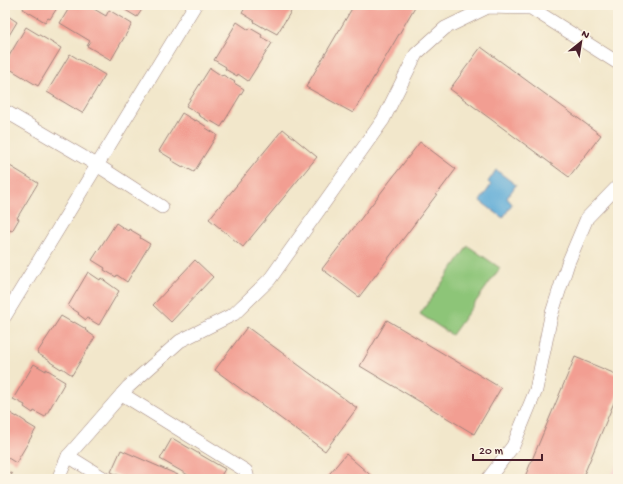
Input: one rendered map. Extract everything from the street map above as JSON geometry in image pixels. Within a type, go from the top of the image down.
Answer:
[{"type":"lane","points":[[5,316],[194,5]]},
{"type":"lane","points":[[58,479],[68,456],[128,387],[180,341],[234,314],[270,279],[383,120],[416,54],[445,28],[488,7],[531,8],[618,63]]},
{"type":"lane","points":[[5,111],[97,165],[162,207]]},
{"type":"lane","points":[[488,479],[513,446],[536,390],[551,316],[568,263],[587,218],[618,186]]},
{"type":"lane","points":[[122,394],[246,470],[248,479]]},
{"type":"lane","points":[[68,456],[105,479]]},
{"type":"shaded area","points":[[618,463],[618,479],[609,479]]},
{"type":"green space","points":[[468,246],[500,268],[452,335],[420,314]]},
{"type":"water","points":[[496,170],[516,185],[507,198],[512,204],[503,218],[480,201],[491,185],[488,182]]},
{"type":"building","points":[[25,5],[59,5],[50,19],[48,18],[45,22],[23,9]]},
{"type":"building","points":[[71,5],[96,5],[94,9],[106,16],[109,10],[132,24],[111,60],[87,46],[90,41],[60,23]]},
{"type":"building","points":[[117,5],[145,5],[137,17]]},
{"type":"building","points":[[247,5],[295,5],[277,34],[254,22],[255,21],[242,13]]},
{"type":"building","points":[[354,5],[416,5],[353,113],[306,87]]},
{"type":"building","points":[[5,14],[17,22],[5,42]]},
{"type":"building","points":[[237,22],[249,30],[250,28],[262,35],[261,37],[272,43],[248,81],[238,74],[237,76],[225,69],[226,67],[214,60]]},
{"type":"building","points":[[26,27],[61,48],[38,86],[5,66],[5,63]]},
{"type":"building","points":[[481,47],[601,135],[569,177],[450,89]]},
{"type":"building","points":[[70,54],[105,75],[82,113],[47,92]]},
{"type":"building","points":[[210,68],[235,82],[234,83],[244,89],[221,127],[198,115],[199,114],[186,106]]},
{"type":"building","points":[[182,113],[195,121],[196,120],[217,135],[194,172],[171,160],[172,159],[159,151]]},
{"type":"building","points":[[283,129],[317,157],[243,247],[209,219]]},
{"type":"building","points":[[420,142],[456,169],[359,297],[322,269]]},
{"type":"building","points":[[5,163],[38,183],[17,218],[19,219],[12,231],[10,230],[5,238]]},
{"type":"building","points":[[116,223],[128,231],[129,229],[141,236],[140,238],[150,244],[127,282],[117,275],[116,277],[104,270],[105,268],[92,260]]},
{"type":"building","points":[[195,260],[213,277],[171,322],[153,305]]},
{"type":"building","points":[[88,272],[100,280],[101,278],[119,291],[99,325],[87,318],[86,320],[78,314],[79,313],[68,306]]},
{"type":"building","points":[[61,316],[86,329],[85,330],[95,337],[72,375],[37,353]]},
{"type":"building","points":[[387,320],[501,388],[474,434],[360,366]]},
{"type":"building","points":[[247,327],[357,408],[325,451],[215,370]]},
{"type":"building","points":[[575,357],[618,375],[618,393],[582,479],[524,479]]},
{"type":"building","points":[[34,364],[46,371],[46,369],[65,382],[45,417],[34,411],[33,413],[24,407],[25,405],[13,399]]},
{"type":"building","points":[[5,410],[36,429],[16,463],[5,456]]},
{"type":"building","points":[[172,438],[225,469],[219,479],[195,479],[160,459]]},
{"type":"building","points":[[121,450],[178,475],[176,479],[127,479],[111,472]]},
{"type":"building","points":[[346,454],[375,479],[325,479]]},
{"type":"building","points":[[5,470],[12,474],[9,479],[5,479]]}]
